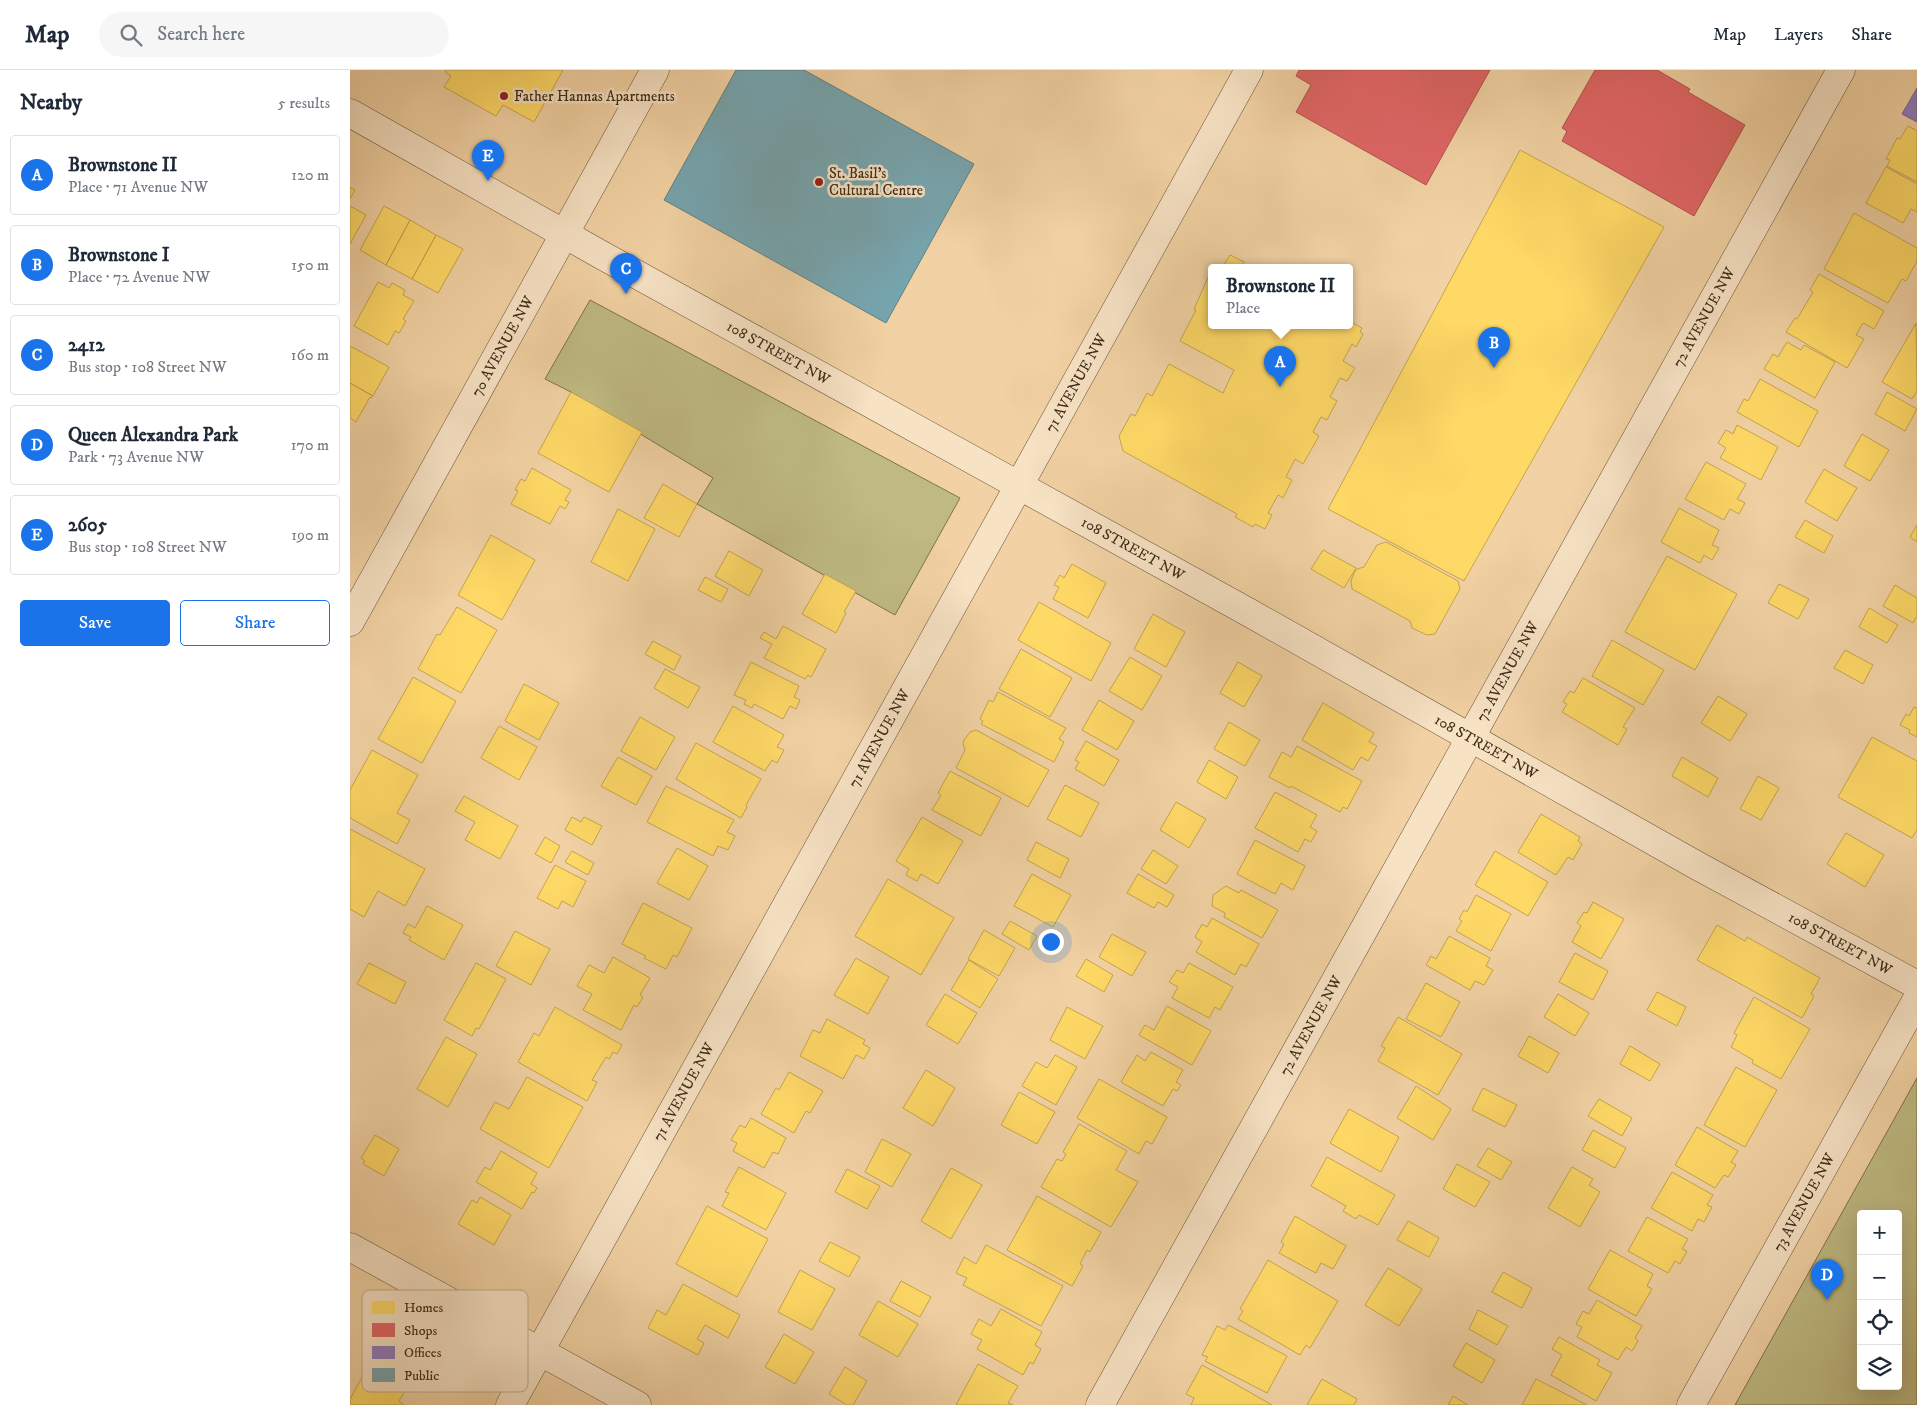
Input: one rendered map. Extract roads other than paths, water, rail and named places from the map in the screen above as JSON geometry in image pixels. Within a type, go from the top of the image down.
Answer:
[{"type":"street","name":"70 AVENUE NW","points":[[350,622],[655,70]]},
{"type":"street","name":"71 AVENUE NW","points":[[528,1373],[1249,70]]},
{"type":"street","name":"72 AVENUE NW","points":[[1100,1405],[1841,70]]},
{"type":"street","name":"108 STREET NW","points":[[350,113],[564,234],[1471,737],[1696,865],[1917,985]]},
{"type":"street","name":"73 AVENUE NW","points":[[1691,1405],[1917,999]]},
{"type":"street","points":[[350,1247],[428,1290]]},
{"type":"street","points":[[528,1345],[638,1405]]},
{"type":"street","name":"71 AVENUE NW","points":[[510,1405],[517,1392]]},
{"type":"place","name":"Father Hannas Apartments","points":[[504,96]]},
{"type":"place","name":"2605","points":[[488,181]]},
{"type":"place","name":"St. Basil's Cultural Centre","points":[[819,182]]},
{"type":"place","name":"2412","points":[[626,294]]},
{"type":"place","name":"Brownstone I","points":[[1494,368]]},
{"type":"place","name":"Brownstone II","points":[[1280,387]]},
{"type":"place","name":"Queen Alexandra Park","points":[[1827,1300]]}]
